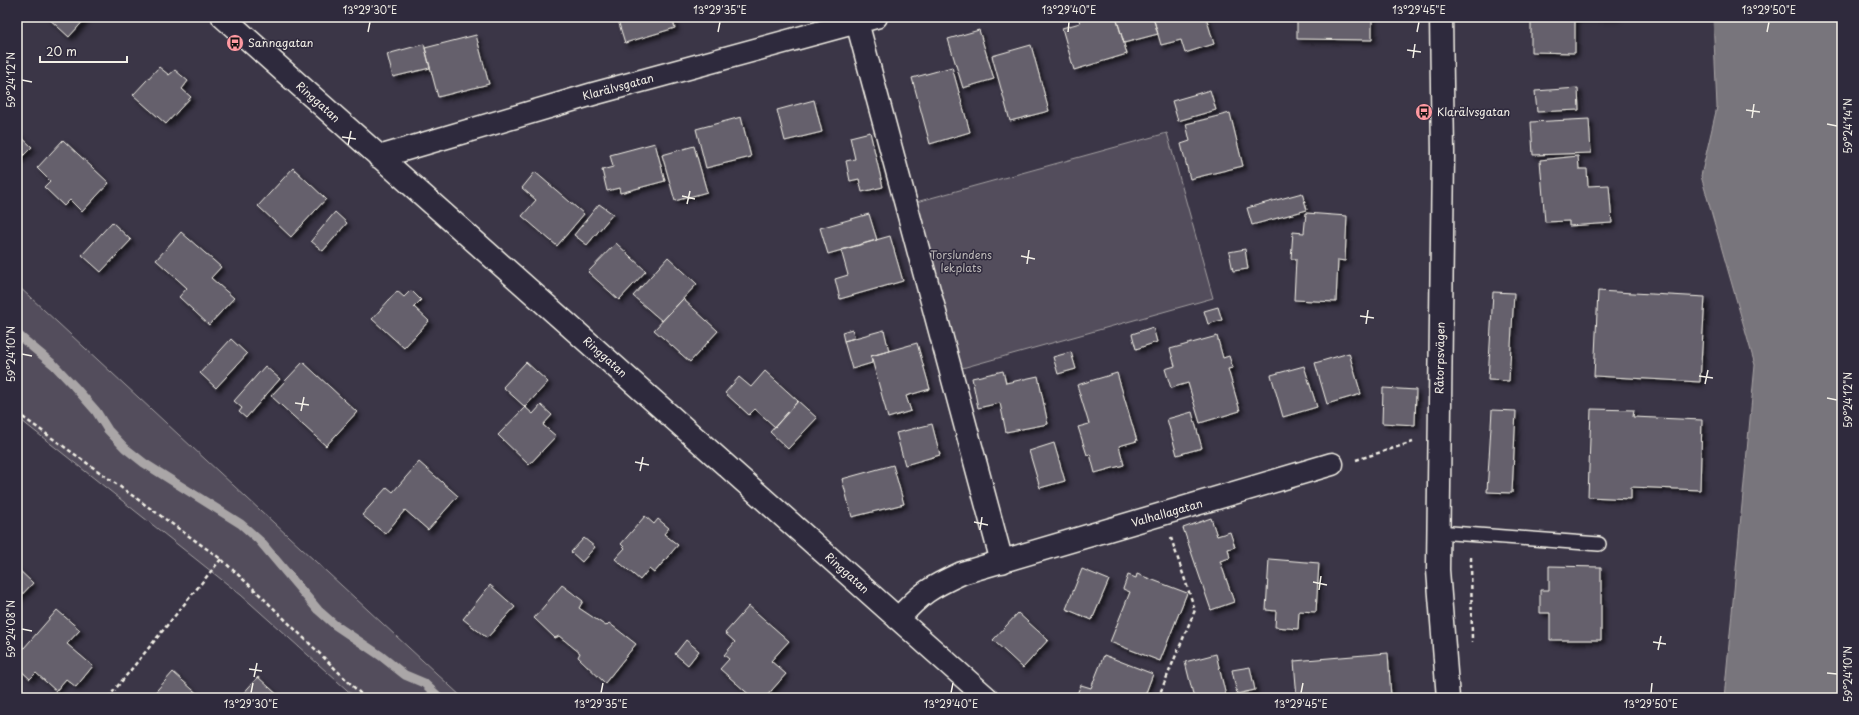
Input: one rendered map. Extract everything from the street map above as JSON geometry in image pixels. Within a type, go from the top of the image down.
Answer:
[{"type":"street","name":"Ringgatan","points":[[223,17],[987,698]]},
{"type":"street","name":"Råtorpsvägen","points":[[1441,17],[1443,153],[1438,570],[1448,698]]},
{"type":"street","name":"Klarälvsgatan","points":[[379,156],[593,94],[866,19],[928,289],[1002,562]]},
{"type":"street","name":"Valhallagatan","points":[[898,619],[918,597],[936,585],[962,574],[1332,464]]},
{"type":"lane","points":[[1438,532],[1599,544]]},
{"type":"path","points":[[17,413],[222,559],[365,698]]},
{"type":"path","points":[[1332,464],[1356,460],[1439,434]]},
{"type":"path","points":[[1158,698],[1195,610],[1164,514]]},
{"type":"path","points":[[108,698],[222,559]]},
{"type":"green space","name":"Torslundens lekplats","points":[[1167,133],[1213,298],[955,370],[909,204]]},
{"type":"green space","points":[[17,285],[463,698],[356,698],[241,595],[17,417]]},
{"type":"shaded area","points":[[1713,17],[1842,17],[1842,698],[1724,698],[1755,365],[1701,176],[1717,107]]},
{"type":"building","points":[[47,17],[87,17],[69,37]]},
{"type":"building","points":[[617,17],[672,17],[675,28],[625,43]]},
{"type":"building","points":[[1078,17],[1116,17],[1127,54],[1074,70],[1062,28],[1080,23]]},
{"type":"building","points":[[1116,17],[1153,17],[1158,34],[1124,43]]},
{"type":"building","points":[[1153,17],[1206,17],[1214,44],[1185,53],[1181,40],[1161,45]]},
{"type":"building","points":[[1297,17],[1372,17],[1372,40],[1297,39]]},
{"type":"building","points":[[1531,17],[1617,17],[1575,18],[1575,53],[1531,52]]},
{"type":"building","points":[[979,30],[994,79],[963,88],[948,39]]},
{"type":"building","points":[[476,35],[489,84],[438,97],[425,48]]},
{"type":"building","points":[[424,44],[430,68],[393,77],[387,54]]},
{"type":"building","points":[[1031,45],[1049,111],[1010,121],[992,56]]},
{"type":"building","points":[[159,67],[169,75],[175,70],[188,81],[182,89],[191,97],[166,124],[133,95]]},
{"type":"building","points":[[952,67],[970,132],[930,144],[912,78]]},
{"type":"building","points":[[1578,88],[1579,110],[1537,112],[1535,91]]},
{"type":"building","points":[[1210,90],[1216,110],[1178,121],[1172,101]]},
{"type":"building","points":[[814,100],[822,132],[785,141],[777,110]]},
{"type":"building","points":[[1230,113],[1243,166],[1190,179],[1181,144],[1190,141],[1186,124]]},
{"type":"building","points":[[741,117],[751,157],[706,168],[696,129]]},
{"type":"building","points":[[1589,119],[1591,153],[1533,155],[1531,122]]},
{"type":"building","points":[[870,132],[883,187],[862,192],[859,179],[850,181],[846,161],[855,159],[850,137]]},
{"type":"building","points":[[17,133],[32,147],[17,162]]},
{"type":"building","points":[[63,140],[109,183],[82,212],[70,200],[64,206],[44,187],[50,181],[37,168]]},
{"type":"building","points":[[655,143],[665,181],[620,193],[619,188],[607,191],[602,170],[613,167],[610,155]]},
{"type":"building","points":[[694,146],[707,192],[675,201],[662,155]]},
{"type":"building","points":[[1578,156],[1579,169],[1587,169],[1588,186],[1609,185],[1612,223],[1569,226],[1569,221],[1545,222],[1540,160]]},
{"type":"building","points":[[293,168],[326,199],[291,237],[258,206]]},
{"type":"building","points":[[535,172],[584,214],[557,246],[522,216],[536,200],[522,188]]},
{"type":"building","points":[[1302,193],[1307,210],[1252,225],[1247,208]]},
{"type":"building","points":[[599,204],[613,214],[587,245],[574,235]]},
{"type":"building","points":[[335,212],[347,223],[323,251],[311,241]]},
{"type":"building","points":[[1306,213],[1347,216],[1345,261],[1338,260],[1336,302],[1294,300],[1296,259],[1291,259],[1293,232],[1304,233]]},
{"type":"building","points":[[869,214],[877,240],[828,254],[820,228]]},
{"type":"building","points":[[112,222],[131,240],[101,272],[82,255]]},
{"type":"building","points":[[181,232],[221,267],[211,278],[234,298],[209,325],[179,297],[187,288],[156,260]]},
{"type":"building","points":[[890,236],[903,281],[840,299],[835,279],[848,275],[841,250]]},
{"type":"building","points":[[616,243],[646,271],[619,300],[588,272]]},
{"type":"building","points":[[1245,249],[1248,269],[1233,271],[1229,252]]},
{"type":"building","points":[[668,257],[697,284],[662,321],[633,296]]},
{"type":"building","points":[[411,290],[421,300],[414,307],[429,321],[404,348],[372,319],[397,291],[404,297]]},
{"type":"building","points":[[1598,291],[1705,297],[1700,382],[1594,376]]},
{"type":"building","points":[[1493,292],[1514,293],[1509,381],[1488,380]]},
{"type":"building","points":[[683,299],[718,331],[690,362],[654,330]]},
{"type":"building","points":[[1218,307],[1222,320],[1208,324],[1204,311]]},
{"type":"building","points":[[1153,327],[1157,342],[1136,349],[1132,334]]},
{"type":"building","points":[[852,329],[855,338],[844,341],[842,332]]},
{"type":"building","points":[[884,330],[889,351],[871,356],[872,363],[852,369],[844,341]]},
{"type":"building","points":[[1217,336],[1223,358],[1229,356],[1233,368],[1228,369],[1240,411],[1200,423],[1188,383],[1171,388],[1165,369],[1175,366],[1170,349]]},
{"type":"building","points":[[231,339],[247,354],[216,388],[200,373]]},
{"type":"building","points":[[917,343],[930,389],[906,396],[911,411],[888,418],[871,356]]},
{"type":"building","points":[[1071,352],[1076,369],[1058,374],[1053,357]]},
{"type":"building","points":[[1349,353],[1361,394],[1327,404],[1315,363]]},
{"type":"building","points":[[303,362],[357,412],[326,446],[271,396]]},
{"type":"building","points":[[526,362],[548,382],[525,407],[503,387]]},
{"type":"building","points":[[265,366],[280,379],[246,418],[239,412],[242,408],[234,401]]},
{"type":"building","points":[[1304,366],[1317,407],[1283,417],[1271,375]]},
{"type":"building","points":[[765,371],[798,401],[775,427],[755,409],[749,415],[725,393],[739,377],[751,387]]},
{"type":"building","points":[[1003,371],[1006,383],[1038,376],[1048,424],[1006,432],[1000,403],[978,408],[972,378]]},
{"type":"building","points":[[1117,373],[1137,441],[1119,446],[1124,465],[1095,473],[1090,454],[1087,455],[1078,427],[1089,424],[1077,385]]},
{"type":"building","points":[[1383,388],[1416,390],[1415,425],[1382,423]]},
{"type":"building","points":[[798,401],[817,418],[788,449],[770,432]]},
{"type":"building","points":[[541,405],[552,415],[543,425],[556,436],[529,465],[498,435],[525,407],[533,414]]},
{"type":"building","points":[[1591,409],[1634,410],[1633,417],[1702,420],[1700,490],[1631,487],[1631,499],[1588,497]]},
{"type":"building","points":[[1492,410],[1516,411],[1512,493],[1487,492]]},
{"type":"building","points":[[1192,412],[1202,448],[1177,455],[1167,419]]},
{"type":"building","points":[[932,424],[940,455],[905,465],[896,433]]},
{"type":"building","points":[[1054,443],[1065,481],[1040,488],[1029,451]]},
{"type":"building","points":[[419,462],[458,496],[428,530],[405,510],[385,534],[362,515],[387,487],[393,492]]},
{"type":"building","points":[[893,465],[904,504],[852,517],[842,479]]},
{"type":"building","points":[[645,516],[654,524],[658,519],[669,528],[664,534],[678,545],[654,573],[649,569],[640,580],[615,559],[625,548],[621,544]]},
{"type":"building","points":[[1211,518],[1217,536],[1230,532],[1235,547],[1228,549],[1230,558],[1220,561],[1234,602],[1211,610],[1183,528]]},
{"type":"building","points":[[584,538],[595,547],[582,562],[571,552]]},
{"type":"building","points":[[1269,559],[1319,563],[1316,612],[1299,611],[1298,629],[1275,627],[1276,611],[1266,610]]},
{"type":"building","points":[[1549,566],[1601,567],[1601,640],[1550,640],[1550,613],[1540,613],[1540,590],[1549,590]]},
{"type":"building","points":[[17,568],[33,583],[17,600]]},
{"type":"building","points":[[1082,569],[1109,580],[1092,620],[1066,609]]},
{"type":"building","points":[[1137,574],[1187,593],[1160,661],[1110,642],[1130,592],[1123,589],[1128,575],[1136,578]]},
{"type":"building","points":[[490,585],[515,607],[487,638],[463,619]]},
{"type":"building","points":[[562,585],[583,601],[579,608],[606,626],[609,623],[636,644],[605,683],[578,657],[580,653],[559,636],[555,638],[534,618]]},
{"type":"building","points":[[749,606],[789,641],[771,661],[786,674],[765,698],[753,698],[720,669],[729,659],[724,655],[735,642],[725,633]]},
{"type":"building","points":[[57,610],[80,630],[67,644],[93,666],[76,687],[66,679],[56,691],[36,673],[30,679],[17,667],[17,656]]},
{"type":"building","points":[[1018,613],[1048,640],[1023,668],[993,640]]},
{"type":"building","points":[[686,640],[699,651],[688,665],[675,654]]},
{"type":"building","points":[[1388,653],[1391,696],[1365,698],[1297,698],[1294,661]]},
{"type":"building","points":[[1216,654],[1226,696],[1218,698],[1194,698],[1185,662]]},
{"type":"building","points":[[1104,655],[1153,674],[1144,698],[1075,698],[1081,685],[1091,688]]},
{"type":"building","points":[[1250,667],[1255,690],[1237,694],[1232,670]]},
{"type":"building","points":[[173,672],[202,698],[150,698]]},
{"type":"building","points":[[258,677],[281,698],[239,698]]},
{"type":"waterway","points":[[17,334],[54,365],[74,386],[96,411],[108,430],[125,448],[144,463],[241,524],[259,540],[318,610],[335,625],[381,656],[405,675],[424,683],[440,698]]},
{"type":"place","name":"Sannagatan","points":[[235,43]]},
{"type":"place","name":"Klarälvsgatan","points":[[1424,112]]}]
